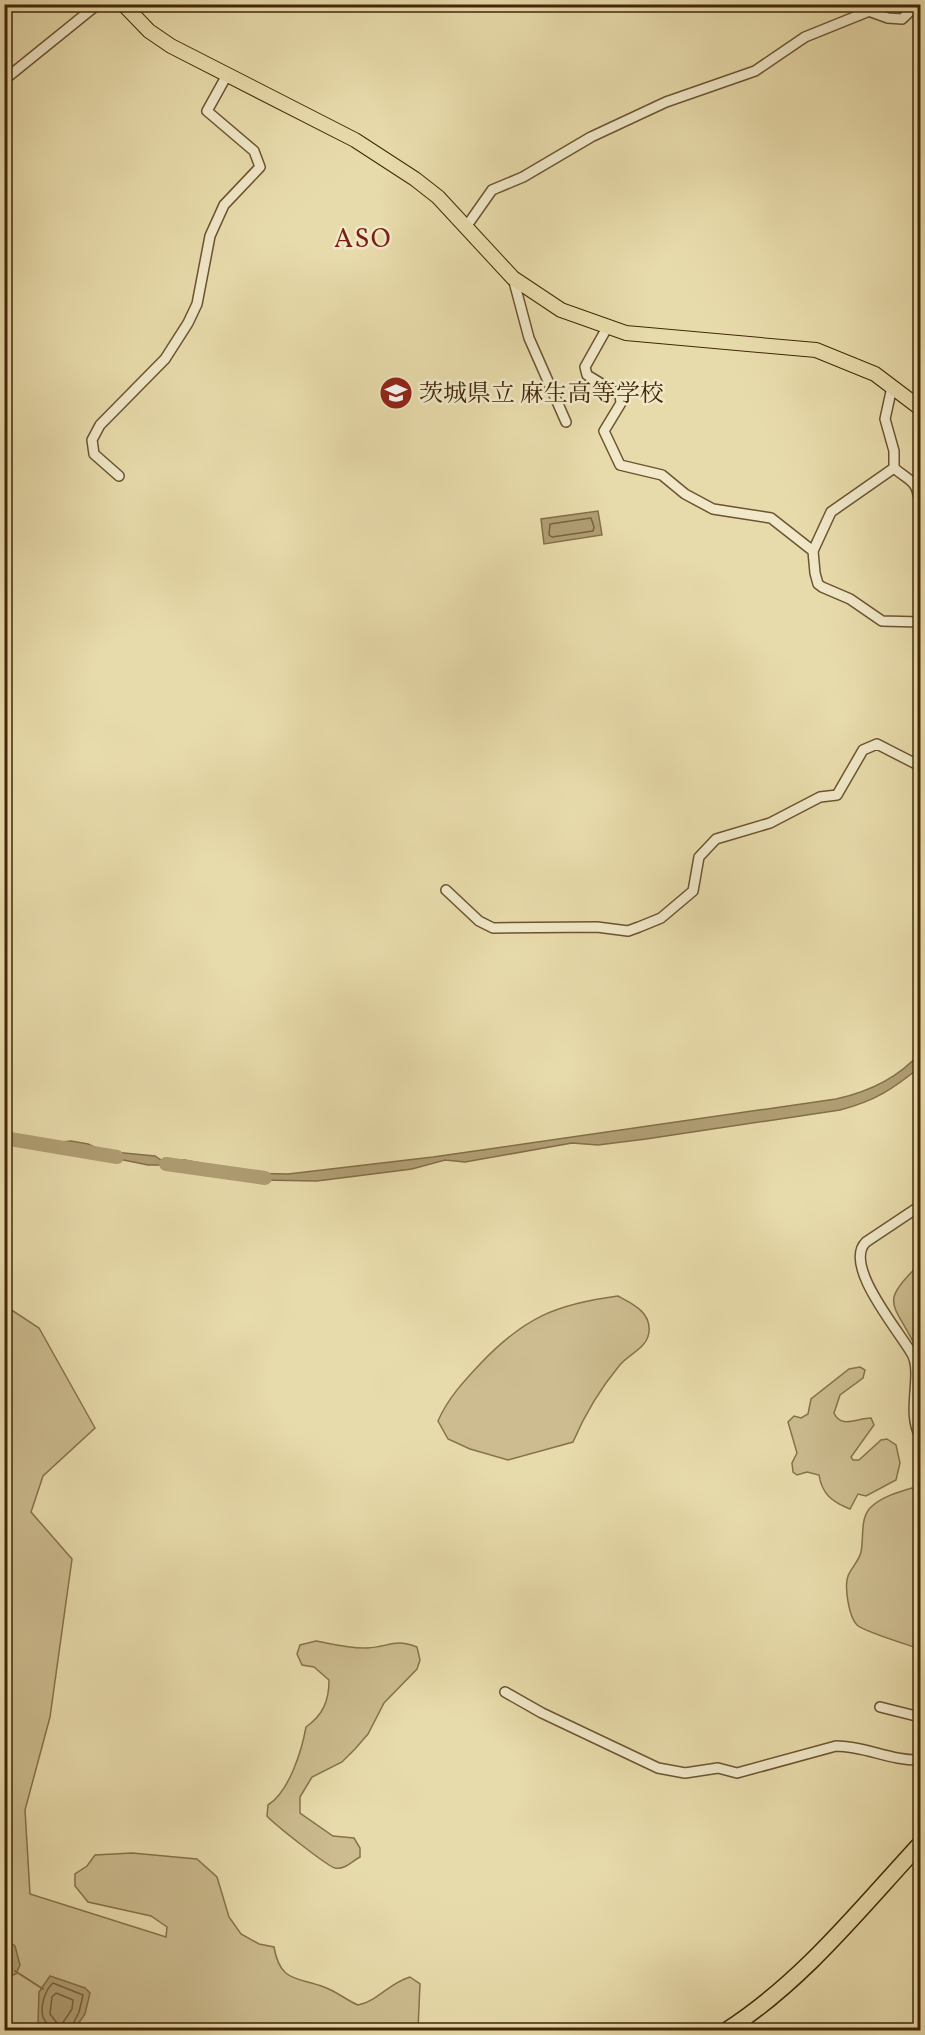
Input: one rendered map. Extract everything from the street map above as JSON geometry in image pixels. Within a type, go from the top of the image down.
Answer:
[{"type":"highway","points":[[727,2031],[771,2000],[812,1962],[921,1844]]},
{"type":"main road","points":[[123,4],[149,31],[171,46],[384,158],[438,197],[513,278],[561,310],[626,333],[816,350],[875,374],[921,408]]},
{"type":"street","points":[[4,80],[98,4]]},
{"type":"street","points":[[849,4],[888,18],[902,19],[918,4]]},
{"type":"street","points":[[466,227],[492,190],[523,177],[591,137],[666,102],[755,71],[805,37],[867,12]]},
{"type":"street","points":[[119,476],[94,454],[92,440],[100,425],[165,359],[188,323],[197,304],[210,236],[224,204],[260,167],[254,151],[207,111],[227,75]]},
{"type":"street","points":[[513,278],[529,338],[567,422]]},
{"type":"street","points":[[608,326],[585,367],[587,375],[620,395],[621,403],[604,431],[620,465],[662,475],[685,494],[713,509],[771,518],[813,551]]},
{"type":"street","points":[[892,387],[885,419],[894,451],[894,468]]},
{"type":"street","points":[[894,468],[831,512],[813,551],[815,573],[818,584],[822,587],[850,599],[882,621],[921,622]]},
{"type":"street","points":[[894,468],[914,481],[918,488],[921,507]]},
{"type":"street","points":[[446,890],[479,921],[493,928],[597,927],[628,931],[661,918],[693,891],[699,856],[716,839],[770,823],[820,797],[837,795],[863,750],[877,744],[920,764]]},
{"type":"street","points":[[921,1206],[866,1242],[861,1248],[859,1257],[867,1281],[885,1315],[914,1357],[915,1424],[921,1436]]},
{"type":"street","points":[[505,1692],[542,1713],[658,1768],[673,1772],[718,1768],[737,1773],[836,1746],[848,1746],[904,1761],[921,1760]]},
{"type":"street","points":[[880,1707],[921,1717]]},
{"type":"shaded area","points":[[920,1264],[920,1349],[915,1346],[896,1312],[894,1296],[898,1288]]},
{"type":"shaded area","points":[[618,1296],[644,1314],[649,1325],[648,1338],[623,1362],[605,1384],[573,1442],[508,1460],[470,1449],[448,1439],[438,1421],[447,1405],[475,1370],[512,1335],[527,1324],[559,1309],[596,1299]]},
{"type":"shaded area","points":[[4,1305],[39,1328],[95,1428],[43,1476],[31,1512],[72,1559],[50,1717],[25,1810],[30,1894],[166,1937],[167,1927],[151,1916],[88,1902],[75,1886],[75,1874],[87,1866],[95,1855],[132,1853],[197,1859],[217,1877],[229,1917],[241,1934],[259,1944],[274,1947],[280,1967],[291,1976],[328,1989],[358,2005],[372,2000],[396,1983],[410,1977],[420,1984],[418,2030],[326,2030],[309,2023],[306,2030],[5,2030]]},
{"type":"shaded area","points":[[860,1367],[865,1370],[863,1378],[840,1395],[834,1413],[837,1418],[845,1422],[871,1418],[874,1425],[851,1457],[853,1460],[859,1460],[881,1440],[887,1439],[896,1445],[900,1463],[896,1480],[866,1496],[858,1494],[850,1509],[825,1492],[819,1475],[807,1472],[797,1475],[793,1472],[792,1463],[797,1453],[788,1422],[794,1416],[801,1418],[808,1414],[811,1399],[849,1369]]},
{"type":"shaded area","points":[[912,1488],[920,1491],[920,1652],[917,1648],[875,1634],[857,1625],[847,1594],[848,1576],[861,1552],[867,1512],[884,1498]]},
{"type":"shaded area","points":[[316,1641],[361,1648],[397,1643],[409,1644],[417,1647],[420,1660],[417,1669],[384,1703],[368,1734],[355,1749],[342,1762],[312,1777],[300,1797],[300,1813],[333,1836],[354,1838],[360,1848],[360,1857],[339,1868],[330,1866],[312,1853],[267,1816],[268,1805],[282,1791],[293,1770],[306,1727],[317,1718],[328,1695],[329,1680],[314,1667],[302,1665],[297,1654],[300,1645]]},
{"type":"water","points":[[598,511],[602,535],[544,544],[541,519]]},
{"type":"water","points":[[920,1053],[920,1067],[901,1082],[874,1098],[840,1110],[598,1145],[572,1143],[465,1162],[445,1160],[412,1169],[317,1181],[260,1180],[199,1165],[148,1165],[104,1156],[81,1145],[37,1146],[5,1140],[5,1136],[52,1143],[71,1141],[88,1144],[103,1151],[155,1156],[161,1160],[185,1160],[247,1173],[288,1174],[433,1157],[836,1099],[860,1092],[893,1076]]},
{"type":"water","points":[[5,1939],[15,1946],[20,1965],[16,1974],[8,1977],[5,1975]]},
{"type":"water","points":[[50,1976],[85,1988],[90,1993],[85,2014],[74,2030],[46,2030],[38,2022],[39,1992]]},
{"type":"waterway","points":[[4,1138],[117,1157]]},
{"type":"waterway","points":[[166,1164],[265,1178]]},
{"type":"waterway","points":[[15,1971],[43,1989]]},
{"type":"place","name":"茨城県立 麻生高等学校","points":[[396,393]]},
{"type":"district","name":"ASO","points":[[363,238]]}]
